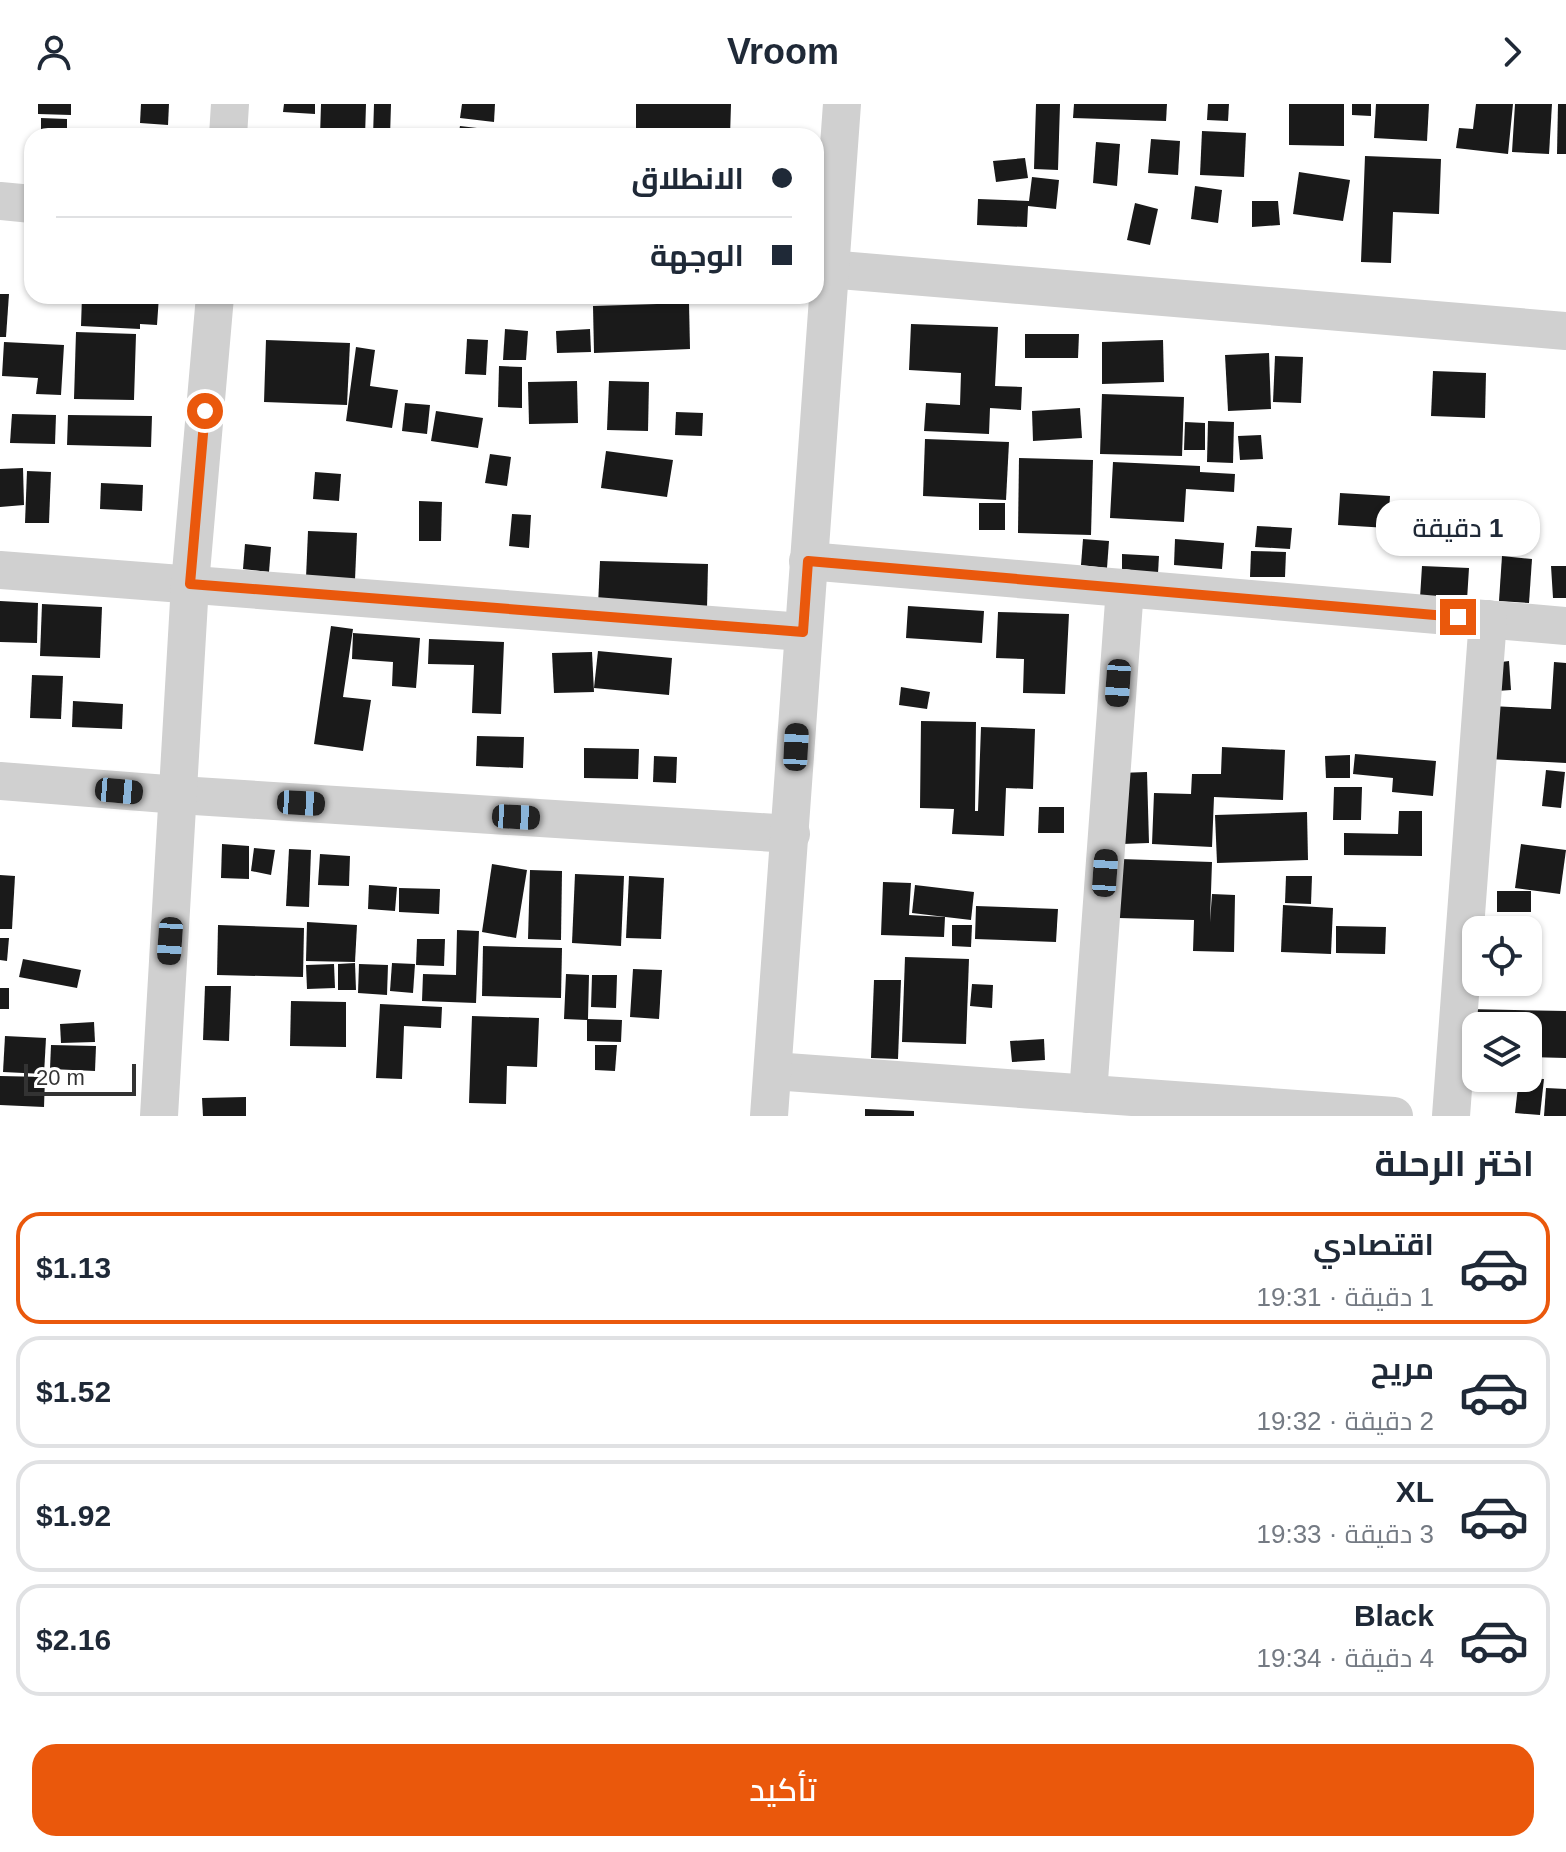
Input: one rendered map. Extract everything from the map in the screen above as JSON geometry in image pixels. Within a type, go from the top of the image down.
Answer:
[{"type":"street","points":[[228,128],[230,104]]},
{"type":"street","points":[[824,252],[842,104]]},
{"type":"street","points":[[0,201],[24,203]]},
{"type":"street","points":[[824,268],[1566,331]]},
{"type":"street","points":[[159,1116],[190,584],[214,304]]},
{"type":"street","points":[[769,1116],[791,834],[820,304]]},
{"type":"street","points":[[808,561],[1566,626]]},
{"type":"street","points":[[0,570],[803,632]]},
{"type":"street","points":[[1088,1094],[1125,588]]},
{"type":"street","points":[[1451,1116],[1488,619]]},
{"type":"street","points":[[0,781],[791,834]]},
{"type":"street","points":[[773,1071],[1394,1116]]},
{"type":"building","points":[[38,104],[71,104],[71,115],[38,114]]},
{"type":"building","points":[[141,104],[169,104],[168,125],[140,123]]},
{"type":"building","points":[[284,104],[315,104],[315,114],[283,112]]},
{"type":"building","points":[[321,104],[366,104],[365,128],[320,128]]},
{"type":"building","points":[[374,104],[391,104],[390,128],[373,128]]},
{"type":"building","points":[[462,104],[495,104],[494,122],[460,118]]},
{"type":"building","points":[[636,104],[731,104],[730,128],[636,128]]},
{"type":"building","points":[[1036,104],[1060,104],[1058,170],[1034,169]]},
{"type":"building","points":[[1074,104],[1167,104],[1166,121],[1073,118]]},
{"type":"building","points":[[1208,104],[1229,104],[1228,121],[1207,120]]},
{"type":"building","points":[[1289,104],[1344,104],[1344,146],[1289,145]]},
{"type":"building","points":[[1352,104],[1371,104],[1371,116],[1352,115]]},
{"type":"building","points":[[1376,104],[1429,104],[1427,141],[1374,138]]},
{"type":"building","points":[[1476,104],[1513,104],[1508,154],[1456,148],[1459,128],[1473,129]]},
{"type":"building","points":[[1515,104],[1552,104],[1549,154],[1512,152]]},
{"type":"building","points":[[1558,104],[1566,104],[1566,154],[1557,154]]},
{"type":"building","points":[[41,118],[67,119],[67,128],[41,128]]},
{"type":"building","points":[[1202,131],[1246,133],[1244,177],[1200,175]]},
{"type":"building","points":[[1151,139],[1180,141],[1178,175],[1148,173]]},
{"type":"building","points":[[1096,142],[1120,144],[1117,186],[1093,183]]},
{"type":"building","points":[[1365,156],[1441,159],[1439,214],[1393,212],[1391,263],[1361,262]]},
{"type":"building","points":[[1025,158],[1028,178],[996,182],[993,161]]},
{"type":"building","points":[[1299,172],[1350,180],[1343,221],[1293,214]]},
{"type":"building","points":[[1032,177],[1059,180],[1056,209],[1028,206],[1027,227],[977,225],[978,199],[1029,201]]},
{"type":"building","points":[[1195,186],[1222,190],[1218,223],[1191,219]]},
{"type":"building","points":[[1252,201],[1278,201],[1280,225],[1252,227]]},
{"type":"building","points":[[1135,203],[1158,209],[1150,245],[1127,240]]},
{"type":"building","points":[[0,294],[9,294],[6,337],[0,337]]},
{"type":"building","points":[[82,304],[158,304],[157,325],[140,324],[140,329],[81,326]]},
{"type":"building","points":[[689,304],[690,349],[594,353],[593,306]]},
{"type":"building","points":[[911,324],[998,327],[995,386],[1022,387],[1021,410],[990,408],[989,434],[924,431],[926,403],[960,405],[961,373],[909,370]]},
{"type":"building","points":[[505,329],[528,331],[526,360],[503,360]]},
{"type":"building","points":[[590,329],[591,352],[557,353],[556,331]]},
{"type":"building","points":[[76,332],[136,334],[134,400],[74,399]]},
{"type":"building","points":[[1025,334],[1079,334],[1078,358],[1025,358]]},
{"type":"building","points":[[467,339],[488,340],[486,375],[465,374]]},
{"type":"building","points":[[266,340],[350,343],[347,405],[264,402]]},
{"type":"building","points":[[1163,340],[1164,382],[1102,384],[1102,342]]},
{"type":"building","points":[[4,342],[64,345],[61,395],[36,394],[38,378],[2,376]]},
{"type":"building","points":[[356,347],[375,350],[370,386],[398,390],[392,428],[346,421]]},
{"type":"building","points":[[1269,353],[1271,409],[1228,411],[1225,355]]},
{"type":"building","points":[[1275,356],[1303,357],[1301,403],[1273,402]]},
{"type":"building","points":[[499,366],[522,367],[522,408],[498,407]]},
{"type":"building","points":[[1433,371],[1486,373],[1485,418],[1431,416]]},
{"type":"building","points":[[577,381],[578,423],[529,424],[528,382]]},
{"type":"building","points":[[609,381],[649,382],[648,431],[607,430]]},
{"type":"building","points":[[1102,394],[1184,397],[1182,456],[1100,454]]},
{"type":"building","points":[[405,403],[430,405],[427,434],[402,431]]},
{"type":"building","points":[[1080,408],[1082,438],[1033,441],[1032,411]]},
{"type":"building","points":[[436,411],[483,418],[478,448],[431,441]]},
{"type":"building","points":[[676,412],[703,413],[702,436],[675,435]]},
{"type":"building","points":[[12,414],[56,415],[55,444],[10,443]]},
{"type":"building","points":[[68,415],[152,416],[151,447],[67,445]]},
{"type":"building","points":[[1208,421],[1234,422],[1233,463],[1207,462]]},
{"type":"building","points":[[1185,422],[1205,423],[1205,450],[1184,450]]},
{"type":"building","points":[[1261,435],[1263,459],[1240,460],[1238,436]]},
{"type":"building","points":[[925,439],[1009,442],[1006,500],[923,496]]},
{"type":"building","points":[[606,451],[673,460],[667,497],[601,488]]},
{"type":"building","points":[[490,454],[511,457],[507,486],[485,483]]},
{"type":"building","points":[[1019,458],[1093,460],[1091,535],[1018,533]]},
{"type":"building","points":[[1113,462],[1200,466],[1200,472],[1235,474],[1234,492],[1186,489],[1184,522],[1110,518]]},
{"type":"building","points":[[23,468],[24,505],[0,507],[0,469]]},
{"type":"building","points":[[27,471],[51,472],[49,523],[25,523]]},
{"type":"building","points":[[315,472],[341,474],[339,501],[313,499]]},
{"type":"building","points":[[101,483],[143,485],[142,511],[100,509]]},
{"type":"building","points":[[1340,493],[1390,496],[1388,528],[1338,525]]},
{"type":"building","points":[[1494,500],[1495,551],[1424,553],[1423,501]]},
{"type":"building","points":[[419,501],[442,502],[441,541],[419,541]]},
{"type":"building","points":[[979,503],[1005,503],[1005,530],[979,530]]},
{"type":"building","points":[[512,514],[531,515],[529,548],[509,546]]},
{"type":"building","points":[[1257,526],[1292,528],[1290,549],[1255,547]]},
{"type":"building","points":[[308,531],[357,533],[355,580],[306,578]]},
{"type":"building","points":[[1083,539],[1109,541],[1107,568],[1081,565]]},
{"type":"building","points":[[1175,539],[1224,543],[1222,569],[1174,565]]},
{"type":"building","points":[[245,544],[271,547],[269,572],[243,569]]},
{"type":"building","points":[[1251,551],[1286,552],[1285,577],[1250,577]]},
{"type":"building","points":[[1122,554],[1159,556],[1158,573],[1122,572]]},
{"type":"building","points":[[1502,556],[1532,559],[1529,603],[1499,601]]},
{"type":"building","points":[[600,561],[708,564],[707,609],[598,606]]},
{"type":"building","points":[[1422,566],[1469,568],[1467,600],[1420,598]]},
{"type":"building","points":[[1551,566],[1566,566],[1566,598],[1553,598]]},
{"type":"building","points":[[0,601],[38,603],[37,643],[0,642]]},
{"type":"building","points":[[42,604],[102,607],[100,658],[40,656]]},
{"type":"building","points":[[908,606],[984,611],[982,643],[906,638]]},
{"type":"building","points":[[998,612],[1069,614],[1065,694],[1023,693],[1024,659],[996,658]]},
{"type":"building","points":[[331,626],[353,629],[343,697],[371,700],[363,751],[314,744]]},
{"type":"building","points":[[353,633],[420,638],[416,688],[392,686],[393,662],[352,659]]},
{"type":"building","points":[[429,639],[504,642],[501,714],[472,713],[474,665],[428,664]]},
{"type":"building","points":[[598,651],[672,658],[669,695],[594,688]]},
{"type":"building","points":[[592,652],[594,692],[554,693],[552,653]]},
{"type":"building","points":[[1509,661],[1511,690],[1497,691],[1494,663]]},
{"type":"building","points":[[1554,662],[1566,663],[1566,763],[1488,759],[1491,706],[1551,709]]},
{"type":"building","points":[[32,675],[63,676],[61,719],[30,718]]},
{"type":"building","points":[[901,687],[930,692],[927,709],[899,705]]},
{"type":"building","points":[[73,701],[123,704],[122,729],[72,727]]},
{"type":"building","points":[[921,721],[976,722],[975,811],[978,811],[981,727],[1035,729],[1033,789],[1006,788],[1004,836],[952,834],[954,809],[920,808]]},
{"type":"building","points":[[477,736],[524,737],[523,768],[476,766]]},
{"type":"building","points":[[1222,747],[1285,750],[1283,800],[1214,797],[1212,847],[1152,844],[1154,793],[1191,794],[1192,774],[1221,774]]},
{"type":"building","points":[[584,748],[639,749],[638,779],[584,778]]},
{"type":"building","points":[[1355,754],[1436,761],[1433,796],[1392,792],[1393,778],[1353,774]]},
{"type":"building","points":[[1350,755],[1350,778],[1326,778],[1325,756]]},
{"type":"building","points":[[654,756],[677,757],[676,783],[653,782]]},
{"type":"building","points":[[1546,770],[1565,772],[1561,808],[1542,806]]},
{"type":"building","points":[[1147,772],[1149,843],[1122,844],[1119,773]]},
{"type":"building","points":[[1334,787],[1362,787],[1361,820],[1333,820]]},
{"type":"building","points":[[1039,807],[1064,807],[1064,833],[1038,833]]},
{"type":"building","points":[[1399,811],[1422,811],[1422,856],[1344,855],[1344,833],[1398,834]]},
{"type":"building","points":[[1307,812],[1308,860],[1217,863],[1215,815]]},
{"type":"building","points":[[222,844],[249,846],[249,879],[221,878]]},
{"type":"building","points":[[1521,844],[1566,850],[1560,894],[1515,888]]},
{"type":"building","points":[[254,848],[275,850],[271,875],[251,871]]},
{"type":"building","points":[[289,849],[311,850],[309,907],[286,906]]},
{"type":"building","points":[[320,854],[350,856],[349,886],[318,885]]},
{"type":"building","points":[[1120,859],[1212,862],[1210,922],[1212,894],[1235,895],[1234,952],[1193,951],[1194,920],[1118,918]]},
{"type":"building","points":[[492,864],[527,870],[516,938],[482,932]]},
{"type":"building","points":[[530,870],[562,871],[561,940],[528,939]]},
{"type":"building","points":[[575,874],[624,876],[621,946],[572,943]]},
{"type":"building","points":[[0,875],[15,876],[12,929],[0,929]]},
{"type":"building","points":[[629,876],[664,878],[661,939],[626,938]]},
{"type":"building","points":[[1286,876],[1312,876],[1311,904],[1285,903]]},
{"type":"building","points":[[883,882],[911,883],[909,915],[945,917],[944,937],[881,935]]},
{"type":"building","points":[[369,885],[397,887],[395,911],[368,909]]},
{"type":"building","points":[[915,885],[974,892],[971,920],[912,913]]},
{"type":"building","points":[[399,888],[440,889],[439,914],[399,912]]},
{"type":"building","points":[[1497,891],[1531,891],[1531,912],[1497,912]]},
{"type":"building","points":[[1283,905],[1333,908],[1331,954],[1281,952]]},
{"type":"building","points":[[976,906],[1058,909],[1056,942],[975,939]]},
{"type":"building","points":[[307,922],[357,925],[355,962],[306,961]]},
{"type":"building","points":[[218,925],[304,928],[303,977],[217,975]]},
{"type":"building","points":[[952,925],[972,925],[971,947],[952,946]]},
{"type":"building","points":[[1336,926],[1386,927],[1385,954],[1336,953]]},
{"type":"building","points":[[457,930],[479,931],[476,1003],[422,1001],[423,974],[456,975]]},
{"type":"building","points":[[0,938],[9,938],[7,961],[0,960]]},
{"type":"building","points":[[417,939],[445,939],[444,966],[416,965]]},
{"type":"building","points":[[483,946],[562,948],[561,998],[482,996]]},
{"type":"building","points":[[905,957],[969,959],[966,1044],[902,1042]]},
{"type":"building","points":[[23,959],[81,970],[77,988],[19,977]]},
{"type":"building","points":[[355,963],[356,990],[338,990],[338,964]]},
{"type":"building","points":[[392,963],[415,964],[413,993],[390,991]]},
{"type":"building","points":[[334,964],[335,988],[307,989],[306,965]]},
{"type":"building","points":[[359,964],[388,965],[387,995],[358,993]]},
{"type":"building","points":[[633,969],[662,970],[659,1019],[630,1017]]},
{"type":"building","points":[[566,974],[589,975],[588,1019],[622,1020],[621,1042],[587,1041],[587,1020],[564,1019]]},
{"type":"building","points":[[592,975],[617,975],[616,1008],[591,1007]]},
{"type":"building","points":[[874,980],[901,980],[898,1059],[871,1058]]},
{"type":"building","points":[[972,984],[993,985],[992,1008],[970,1006]]},
{"type":"building","points":[[205,986],[231,986],[229,1041],[203,1040]]},
{"type":"building","points":[[0,988],[9,988],[9,1009],[0,1009]]},
{"type":"building","points":[[291,1001],[346,1002],[346,1047],[290,1046]]},
{"type":"building","points":[[380,1004],[442,1007],[441,1028],[404,1026],[402,1079],[376,1078]]},
{"type":"building","points":[[1466,1009],[1566,1011],[1566,1058],[1542,1057],[1542,1012],[1466,1012]]},
{"type":"building","points":[[472,1016],[539,1018],[537,1067],[507,1066],[506,1104],[469,1103]]},
{"type":"building","points":[[94,1022],[95,1042],[61,1043],[60,1024]]},
{"type":"building","points":[[5,1036],[46,1038],[44,1074],[3,1072]]},
{"type":"building","points":[[1044,1039],[1045,1060],[1012,1062],[1010,1041]]},
{"type":"building","points":[[51,1045],[96,1046],[95,1071],[50,1069]]},
{"type":"building","points":[[595,1045],[617,1045],[615,1071],[595,1070]]},
{"type":"building","points":[[0,1076],[45,1077],[44,1107],[0,1105]]},
{"type":"building","points":[[1544,1079],[1540,1115],[1515,1113],[1517,1092],[1542,1092]]},
{"type":"building","points":[[1546,1088],[1566,1089],[1566,1116],[1544,1116]]},
{"type":"building","points":[[246,1097],[246,1116],[203,1116],[202,1098]]},
{"type":"building","points":[[865,1109],[914,1111],[914,1116],[865,1116]]},
{"type":"route","points":[[205,411],[190,584],[803,632],[808,561],[1458,617]]}]
